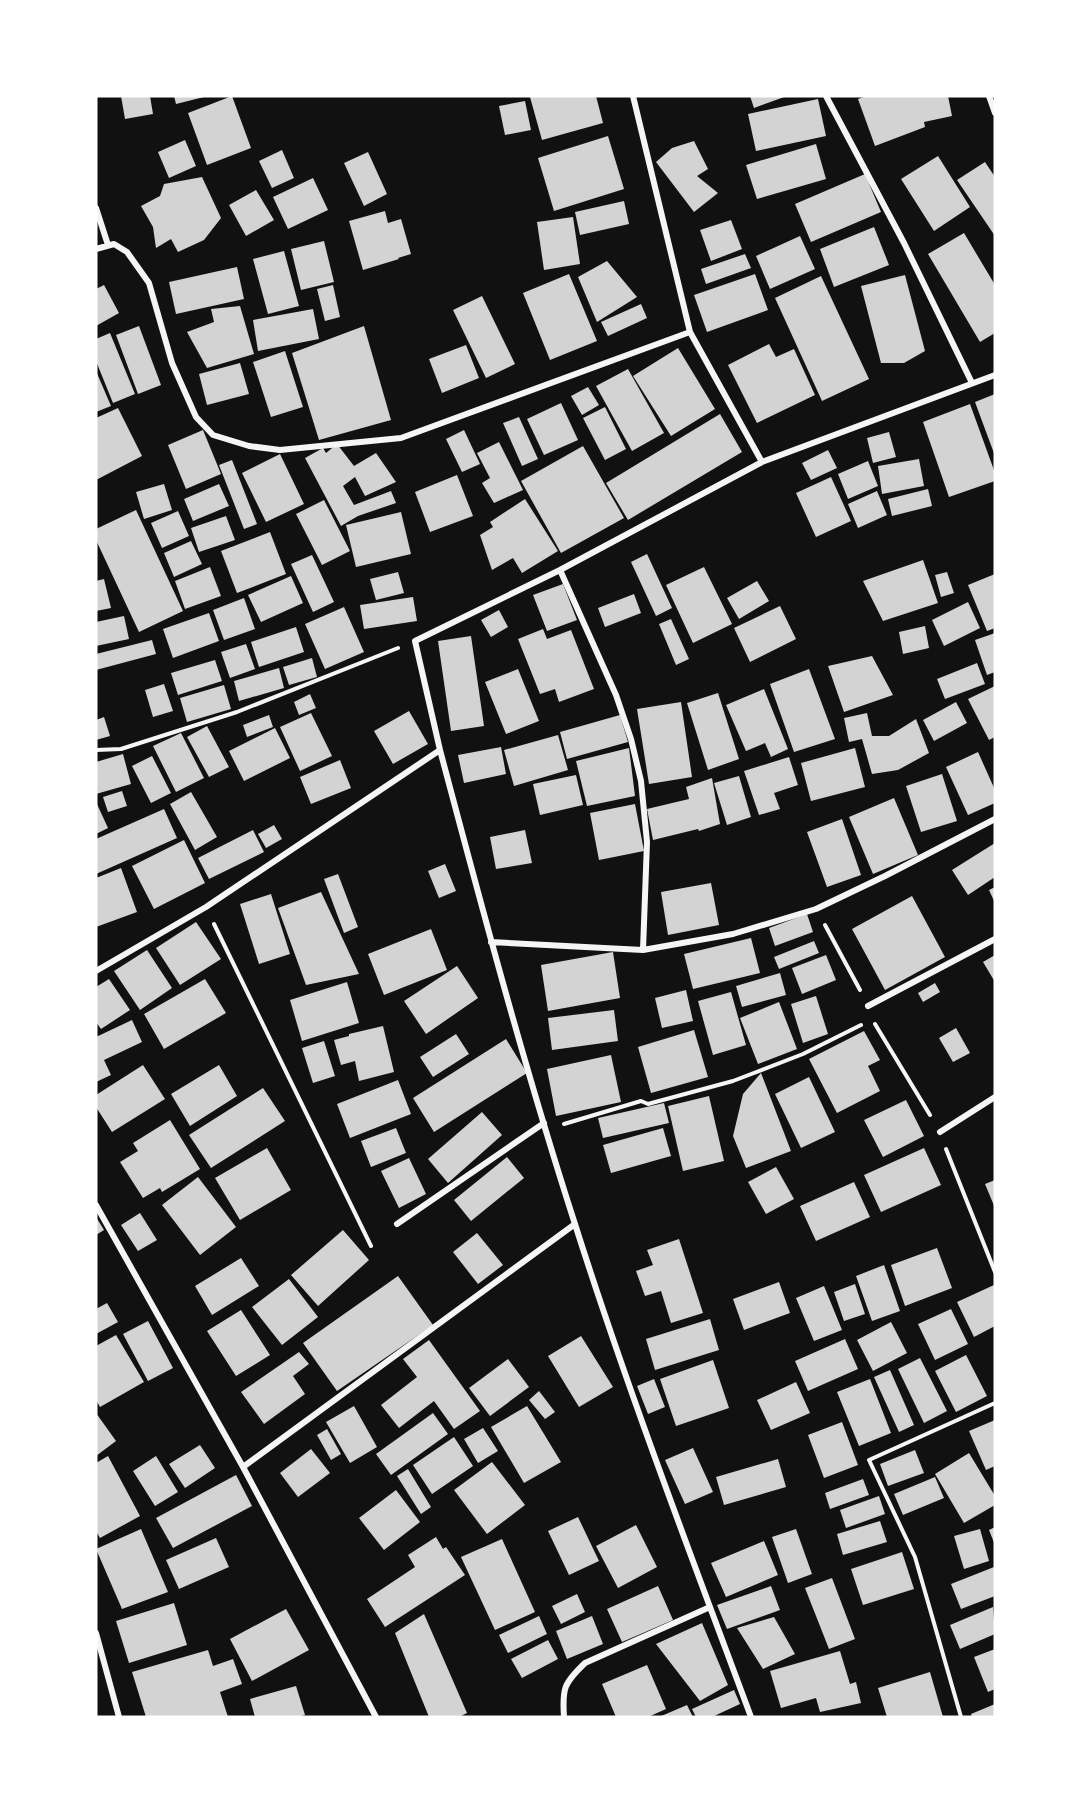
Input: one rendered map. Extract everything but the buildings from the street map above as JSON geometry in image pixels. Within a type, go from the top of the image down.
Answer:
[{"type":"street","points":[[633,96],[690,332],[762,462]]},
{"type":"street","points":[[826,96],[904,243],[972,383]]},
{"type":"street","points":[[989,96],[995,113]]},
{"type":"street","points":[[96,208],[108,245]]},
{"type":"street","points":[[96,249],[114,244],[127,252],[149,283],[172,363],[196,417],[213,435],[249,446],[280,450],[401,438],[690,332]]},
{"type":"street","points":[[751,1717],[648,1437],[575,1224],[491,942],[440,750],[415,641],[560,570],[762,462],[995,375]]},
{"type":"street","points":[[560,570],[616,695],[632,739],[641,781],[647,842],[643,950]]},
{"type":"street","points":[[96,971],[206,907],[440,750]]},
{"type":"street","points":[[491,942],[643,950],[733,934],[816,909],[995,819]]},
{"type":"street","points":[[868,1006],[995,939]]},
{"type":"street","points":[[939,1132],[995,1097]]},
{"type":"street","points":[[397,1224],[545,1126]]},
{"type":"street","points":[[96,1205],[243,1467],[376,1717]]},
{"type":"street","points":[[243,1467],[575,1224]]},
{"type":"street","points":[[564,1717],[563,1696],[568,1679],[585,1664],[710,1607]]},
{"type":"street","points":[[96,1633],[99,1656],[119,1717]]},
{"type":"path","points":[[96,750],[121,749],[237,712],[415,641]]},
{"type":"path","points":[[206,907],[371,1246]]},
{"type":"path","points":[[816,909],[873,1019],[939,1132],[995,1272]]},
{"type":"path","points":[[545,1126],[641,1101],[648,1104],[733,1081],[803,1054],[873,1019]]},
{"type":"path","points":[[961,1717],[915,1557],[869,1460],[995,1403]]}]
